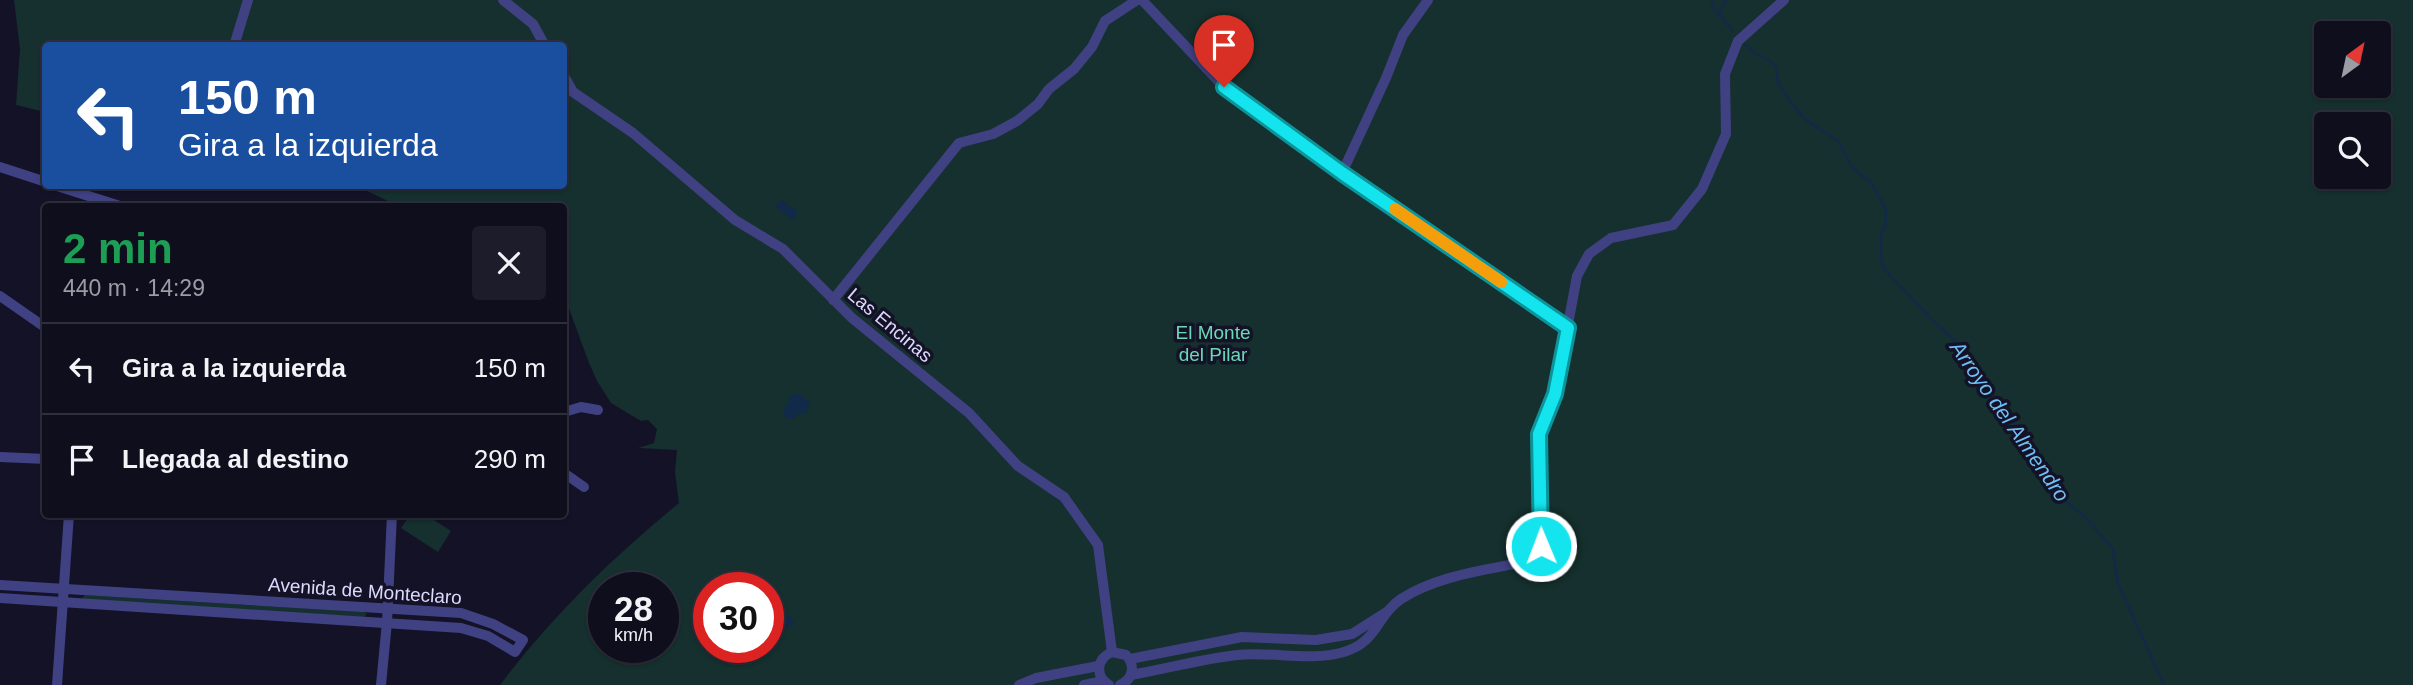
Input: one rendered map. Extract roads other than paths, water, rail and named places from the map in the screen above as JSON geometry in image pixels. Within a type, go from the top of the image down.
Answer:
[{"type":"street","points":[[235,42],[248,0]]},
{"type":"street","points":[[503,0],[533,24],[543,42]]},
{"type":"street","points":[[833,300],[959,143],[993,134],[1017,121],[1074,69],[1092,47],[1105,21],[1139,0],[1224,87],[1342,173],[1568,328]]},
{"type":"street","points":[[1342,173],[1403,35],[1428,0]]},
{"type":"street","points":[[1131,675],[1238,655],[1327,656],[1346,652],[1366,642],[1400,599],[1441,580],[1529,561],[1541,546],[1539,434],[1555,394],[1577,275],[1589,254],[1611,238],[1673,225],[1702,189],[1726,134],[1725,74],[1738,41],[1784,0]]},
{"type":"street","name":"Las Encinas","points":[[567,81],[573,92],[633,133],[735,220],[783,248],[852,318],[968,413],[1018,466],[1064,497],[1098,545],[1112,652]]},
{"type":"street","points":[[0,167],[42,181]]},
{"type":"street","points":[[66,189],[111,203]]},
{"type":"street","points":[[0,296],[42,325]]},
{"type":"street","points":[[567,411],[581,407],[598,410]]},
{"type":"street","points":[[0,457],[42,459]]},
{"type":"street","points":[[567,475],[584,487]]},
{"type":"street","points":[[57,685],[69,518]]},
{"type":"street","points":[[381,685],[392,518]]},
{"type":"street","name":"Avenida de Monteclaro","points":[[0,585],[461,614],[493,624],[523,640],[515,652],[488,636],[461,628],[0,598]]},
{"type":"street","points":[[1129,659],[1242,637],[1317,640],[1352,634],[1389,611]]},
{"type":"street","points":[[1084,685],[1106,683],[1099,673],[1101,659],[1112,652],[1120,652],[1129,659],[1132,667],[1131,675],[1120,685]]},
{"type":"street","points":[[1019,685],[1036,678],[1098,666]]},
{"type":"water","points":[[781,200],[798,212],[793,220],[775,207]]},
{"type":"water","points":[[793,393],[805,397],[811,406],[806,408],[808,414],[800,413],[790,419],[785,417],[783,412]]},
{"type":"water","points":[[790,615],[794,624],[784,629],[784,618]]},
{"type":"waterway","name":"Arroyo del Almendro","points":[[1712,0],[1713,8],[1733,31]]},
{"type":"waterway","points":[[1719,15],[1726,0]]},
{"type":"waterway","name":"Arroyo del Almendro","points":[[1746,45],[1751,51],[1772,62],[1776,68],[1778,82],[1792,104],[1806,120],[1838,141],[1852,167],[1872,184],[1886,209],[1885,227],[1881,235],[1881,259],[1885,270],[1935,323],[1961,346],[2005,413],[2024,433],[2032,456],[2065,501],[2085,517],[2113,549],[2118,584],[2164,685]]},
{"type":"park label","name":"El Monte del Pilar","points":[[1213,343]]}]
